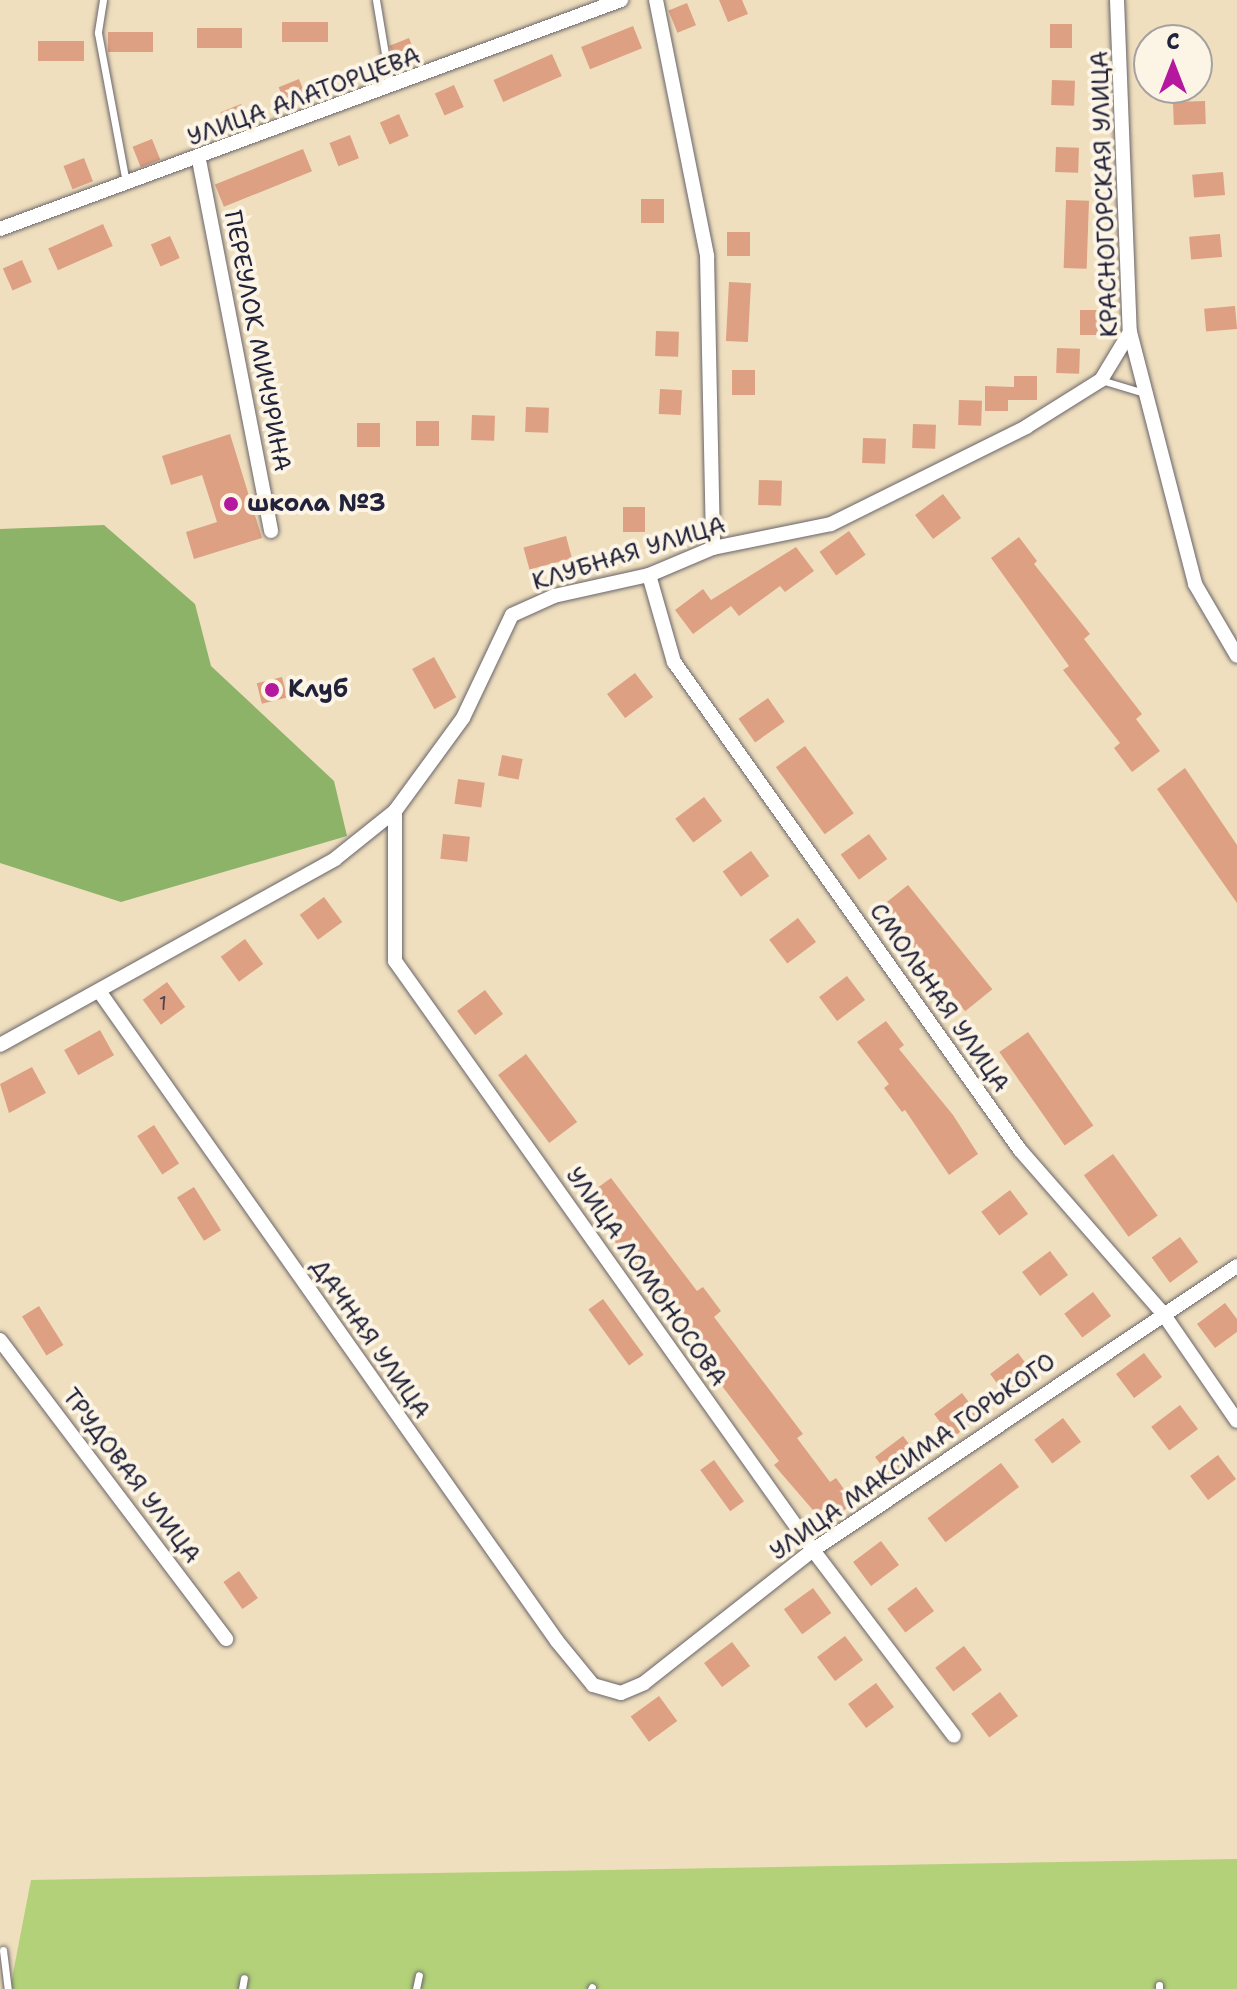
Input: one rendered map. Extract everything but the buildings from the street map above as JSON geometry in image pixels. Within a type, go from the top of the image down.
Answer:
[{"type":"street","name":"УЛИЦА АЛАТОРЦЕВА","points":[[0,229],[199,160],[621,0]]},
{"type":"street","points":[[656,0],[707,256],[713,548]]},
{"type":"street","name":"КРАСНОГОРСКАЯ УЛИЦА","points":[[1117,0],[1130,332],[1195,584],[1237,656]]},
{"type":"street","name":"ПЕРЕУЛОК МИЧУРИНА","points":[[199,160],[271,531]]},
{"type":"street","name":"КЛУБНАЯ УЛИЦА","points":[[99,991],[335,859],[395,811],[463,718],[512,615],[554,596],[649,575],[713,548],[831,524],[1026,427],[1101,380],[1130,332]]},
{"type":"street","name":"СМОЛЬНАЯ УЛИЦА","points":[[649,575],[674,662],[1020,1150],[1162,1312],[1237,1421]]},
{"type":"street","name":"УЛИЦА ЛОМОНОСОВА","points":[[395,811],[395,961],[813,1550],[954,1736]]},
{"type":"street","points":[[0,1045],[99,991]]},
{"type":"street","name":"ДАЧНАЯ УЛИЦА","points":[[99,991],[557,1641],[593,1685],[621,1693]]},
{"type":"street","name":"УЛИЦА МАКСИМА ГОРЬКОГО","points":[[621,1693],[644,1683],[813,1550],[1162,1312],[1237,1266]]},
{"type":"street","name":"ТРУДОВАЯ УЛИЦА","points":[[0,1340],[226,1639]]},
{"type":"lane","points":[[103,0],[98,33],[126,185]]},
{"type":"lane","points":[[376,0],[391,88]]},
{"type":"lane","points":[[1101,380],[1146,394]]},
{"type":"lane","points":[[3,1950],[8,1989]]},
{"type":"lane","points":[[416,1989],[419,1975]]},
{"type":"lane","points":[[242,1989],[244,1978]]},
{"type":"green space","points":[[104,525],[195,604],[211,666],[334,781],[347,836],[121,902],[0,863],[0,529]]},
{"type":"green space","points":[[1237,1859],[1237,1989],[10,1989],[31,1880]]},
{"type":"place","name":"школа №3","points":[[231,504]]},
{"type":"place","name":"Клуб","points":[[272,690]]}]
